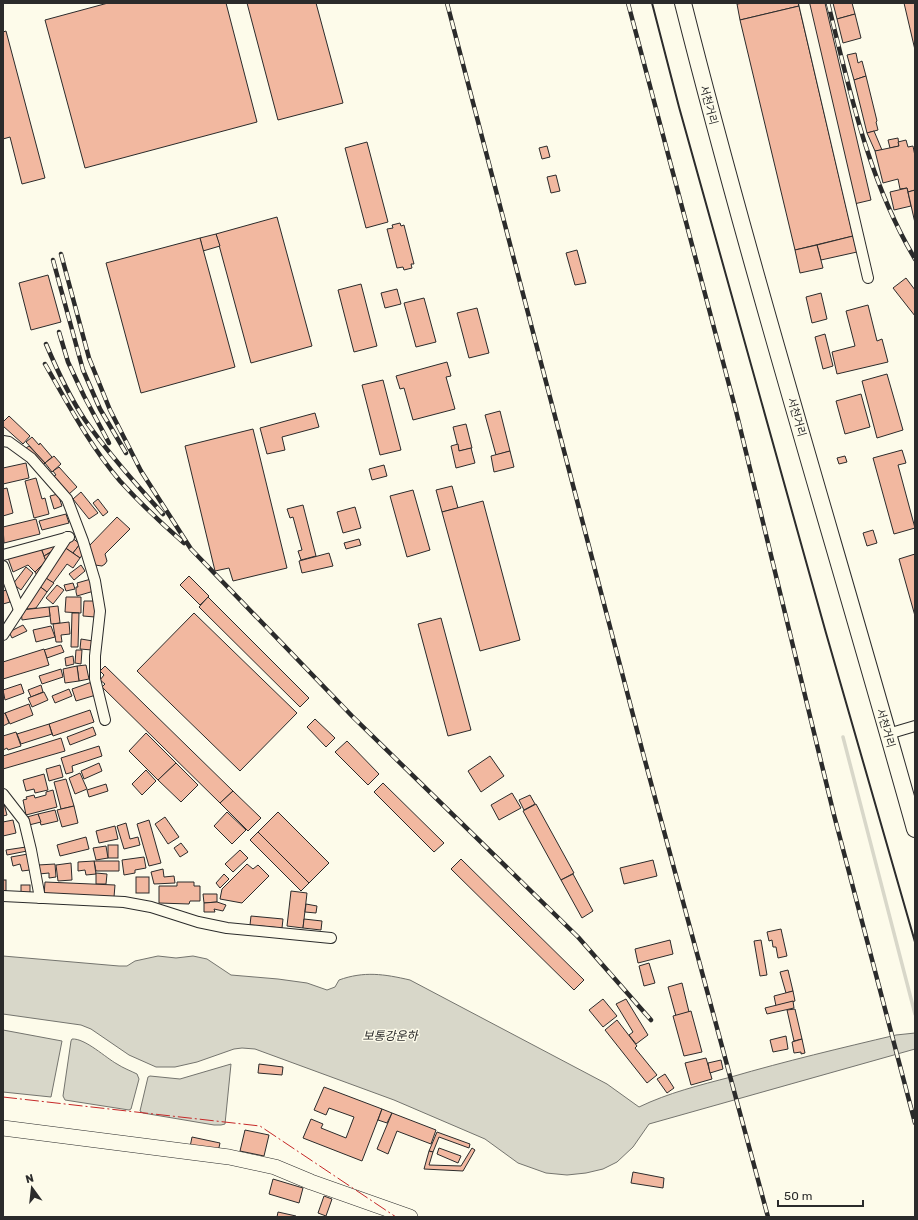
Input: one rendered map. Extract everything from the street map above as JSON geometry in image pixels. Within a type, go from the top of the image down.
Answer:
[{"type":"main road","name":"서천거리","points":[[683,3],[708,104],[743,232],[915,829]]},
{"type":"street","points":[[804,3],[868,278]]},
{"type":"street","points":[[3,441],[9,442],[31,458],[67,499],[80,534],[95,581],[100,611],[95,656],[95,679],[105,720]]},
{"type":"street","points":[[3,555],[80,534]]},
{"type":"street","points":[[3,635],[67,537]]},
{"type":"street","points":[[3,566],[19,610]]},
{"type":"street","points":[[888,734],[915,726]]},
{"type":"street","points":[[3,794],[24,821],[40,898]]},
{"type":"street","points":[[3,896],[124,902],[151,907],[198,922],[227,928],[330,938]]},
{"type":"street","points":[[3,1128],[229,1157],[275,1167],[311,1182],[410,1217]]},
{"type":"water","name":"보통강운하","points":[[3,956],[127,966],[135,961],[158,956],[176,958],[193,956],[207,959],[231,975],[307,983],[327,990],[335,987],[339,980],[357,975],[374,974],[410,980],[607,1084],[639,1107],[673,1093],[696,1086],[793,1060],[896,1035],[915,1033],[915,1049],[649,1124],[633,1147],[617,1162],[603,1169],[567,1175],[546,1173],[518,1163],[485,1139],[394,1100],[255,1049],[234,1049],[197,1062],[175,1067],[156,1067],[129,1055],[91,1029],[81,1025],[3,1014]]},
{"type":"water","points":[[3,1030],[62,1041],[51,1097],[3,1092]]},
{"type":"water","points":[[72,1039],[89,1045],[112,1061],[137,1074],[139,1079],[131,1109],[129,1110],[65,1100],[63,1096]]},
{"type":"water","points":[[231,1064],[225,1124],[214,1125],[143,1113],[140,1111],[148,1077],[180,1079]]},
{"type":"building","points":[[108,3],[226,3],[257,122],[85,168],[45,20]]},
{"type":"building","points":[[247,3],[316,3],[343,103],[278,120]]},
{"type":"building","points":[[798,3],[799,6],[740,20],[737,4]]},
{"type":"building","points":[[808,3],[825,3],[871,200],[854,204]]},
{"type":"building","points":[[833,3],[852,3],[855,14],[837,19]]},
{"type":"building","points":[[904,3],[915,3],[915,50]]},
{"type":"building","points":[[799,6],[853,236],[795,250],[740,20]]},
{"type":"building","points":[[855,14],[861,38],[843,43],[837,19]]},
{"type":"building","points":[[6,31],[45,178],[22,184],[10,137],[3,139],[3,32]]},
{"type":"building","points":[[856,53],[858,63],[862,61],[866,76],[854,80],[847,55]]},
{"type":"building","points":[[866,76],[878,130],[867,133],[854,80]]},
{"type":"building","points":[[874,131],[882,150],[875,151],[867,133]]},
{"type":"building","points":[[898,138],[899,146],[890,148],[888,140]]},
{"type":"building","points":[[906,140],[908,147],[913,146],[915,156],[915,190],[908,192],[907,188],[900,189],[898,179],[883,183],[875,151],[899,146],[898,142]]},
{"type":"building","points":[[367,142],[388,222],[366,228],[345,148]]},
{"type":"building","points":[[547,146],[550,157],[542,159],[539,148]]},
{"type":"building","points":[[556,175],[560,191],[551,193],[547,177]]},
{"type":"building","points":[[907,188],[911,206],[894,210],[890,192]]},
{"type":"building","points":[[915,190],[915,223],[908,192]]},
{"type":"building","points":[[277,217],[312,346],[251,363],[216,234]]},
{"type":"building","points":[[400,223],[401,226],[404,225],[414,264],[411,264],[412,268],[404,270],[403,267],[397,268],[387,229],[393,228],[392,225]]},
{"type":"building","points":[[216,234],[220,246],[203,251],[200,238]]},
{"type":"building","points":[[853,236],[857,252],[821,260],[817,245]]},
{"type":"building","points":[[200,238],[235,367],[141,393],[106,263]]},
{"type":"building","points":[[817,245],[823,268],[800,273],[795,250]]},
{"type":"building","points":[[577,250],[586,283],[575,285],[566,253]]},
{"type":"building","points":[[48,275],[61,322],[31,330],[19,283]]},
{"type":"building","points":[[906,278],[915,290],[915,316],[893,288]]},
{"type":"building","points":[[361,284],[377,346],[354,352],[338,290]]},
{"type":"building","points":[[397,289],[401,304],[385,308],[381,293]]},
{"type":"building","points":[[821,293],[827,319],[812,323],[806,297]]},
{"type":"building","points":[[424,298],[436,342],[416,347],[404,303]]},
{"type":"building","points":[[868,305],[877,341],[882,339],[888,362],[837,374],[832,352],[855,346],[846,311]]},
{"type":"building","points":[[477,308],[489,353],[469,358],[457,313]]},
{"type":"building","points":[[825,334],[833,366],[823,369],[815,337]]},
{"type":"building","points":[[447,362],[451,376],[446,377],[455,409],[413,420],[404,388],[400,389],[396,376]]},
{"type":"building","points":[[887,374],[903,430],[877,438],[862,381]]},
{"type":"building","points":[[383,380],[401,450],[380,455],[362,385]]},
{"type":"building","points":[[861,394],[870,427],[845,434],[836,401]]},
{"type":"building","points":[[500,411],[510,451],[496,455],[485,415]]},
{"type":"building","points":[[315,413],[319,427],[282,437],[285,450],[267,454],[260,428]]},
{"type":"building","points":[[9,416],[30,436],[23,444],[3,426],[3,422]]},
{"type":"building","points":[[466,424],[472,448],[459,451],[453,427]]},
{"type":"building","points":[[253,429],[287,568],[233,581],[229,568],[215,571],[185,446]]},
{"type":"building","points":[[32,437],[39,445],[40,443],[52,457],[45,463],[26,442]]},
{"type":"building","points":[[458,444],[459,451],[471,448],[475,463],[456,468],[451,446]]},
{"type":"building","points":[[29,446],[45,463],[42,466],[26,448]]},
{"type":"building","points":[[902,450],[906,463],[898,465],[915,528],[894,534],[873,458]]},
{"type":"building","points":[[510,451],[514,467],[494,472],[491,456]]},
{"type":"building","points":[[54,456],[61,464],[52,472],[45,463]]},
{"type":"building","points":[[845,456],[847,462],[839,464],[837,458]]},
{"type":"building","points":[[26,463],[29,478],[3,484],[3,468]]},
{"type":"building","points":[[384,465],[387,476],[372,480],[369,469]]},
{"type":"building","points":[[59,467],[77,487],[69,494],[54,476],[56,475],[53,471]]},
{"type":"building","points":[[36,478],[42,499],[45,498],[49,514],[34,518],[25,481]]},
{"type":"building","points":[[452,486],[458,508],[442,512],[436,490]]},
{"type":"building","points":[[7,488],[13,513],[3,516],[3,489]]},
{"type":"building","points":[[413,490],[430,550],[407,557],[390,496]]},
{"type":"building","points":[[81,492],[98,513],[89,519],[73,499]]},
{"type":"building","points":[[58,494],[62,506],[54,509],[50,496]]},
{"type":"building","points":[[98,499],[108,512],[103,516],[93,503]]},
{"type":"building","points":[[483,501],[520,640],[480,651],[442,512]]},
{"type":"building","points":[[303,505],[316,556],[301,560],[298,551],[302,550],[293,517],[290,518],[287,509]]},
{"type":"building","points":[[355,507],[361,528],[343,533],[337,512]]},
{"type":"building","points":[[66,514],[69,523],[42,530],[39,521]]},
{"type":"building","points":[[117,517],[130,529],[105,554],[107,561],[105,564],[102,566],[95,565],[89,546]]},
{"type":"building","points":[[36,519],[40,534],[4,543],[3,527]]},
{"type":"building","points":[[873,530],[877,543],[867,546],[863,533]]},
{"type":"building","points":[[71,537],[80,544],[73,553],[64,547]]},
{"type":"building","points":[[56,539],[60,546],[44,556],[41,548]]},
{"type":"building","points":[[359,539],[361,545],[346,549],[344,543]]},
{"type":"building","points":[[80,544],[83,554],[80,558],[73,553]]},
{"type":"building","points":[[40,546],[46,561],[35,572],[28,565],[13,572],[8,558]]},
{"type":"building","points":[[64,547],[80,558],[73,568],[67,564],[53,583],[43,576]]},
{"type":"building","points":[[57,549],[38,577],[35,572],[46,561],[44,556]]},
{"type":"building","points":[[329,553],[333,566],[302,573],[299,561]]},
{"type":"building","points":[[915,554],[915,616],[899,559]]},
{"type":"building","points":[[81,565],[85,571],[74,580],[69,574]]},
{"type":"building","points":[[26,567],[33,573],[21,590],[13,584]]},
{"type":"building","points":[[189,576],[209,596],[200,605],[180,585]]},
{"type":"building","points":[[44,577],[54,583],[47,592],[38,585]]},
{"type":"building","points":[[91,579],[94,591],[77,596],[77,583]]},
{"type":"building","points":[[73,583],[75,589],[66,591],[64,585]]},
{"type":"building","points":[[38,585],[47,592],[36,608],[28,609],[24,606]]},
{"type":"building","points":[[57,585],[64,590],[53,604],[46,598]]},
{"type":"building","points":[[7,590],[10,602],[3,604],[3,591]]},
{"type":"building","points":[[66,597],[81,597],[81,613],[65,612]]},
{"type":"building","points":[[208,597],[309,698],[300,707],[199,607]]},
{"type":"building","points":[[84,601],[96,601],[95,617],[83,616]]},
{"type":"building","points":[[58,606],[60,623],[51,624],[49,607]]},
{"type":"building","points":[[49,607],[50,616],[22,620],[21,610]]},
{"type":"building","points":[[72,613],[79,613],[78,647],[71,647]]},
{"type":"building","points":[[194,613],[297,713],[240,771],[137,671]]},
{"type":"building","points":[[441,618],[471,730],[448,736],[418,624]]},
{"type":"building","points":[[69,622],[70,634],[61,635],[62,642],[56,642],[53,624]]},
{"type":"building","points":[[23,625],[27,631],[12,638],[9,632]]},
{"type":"building","points":[[51,626],[55,637],[36,642],[33,630]]},
{"type":"building","points":[[81,639],[93,641],[92,650],[80,649]]},
{"type":"building","points":[[61,645],[64,652],[47,658],[44,650]]},
{"type":"building","points":[[44,649],[49,665],[3,679],[3,662]]},
{"type":"building","points":[[76,650],[82,650],[81,664],[75,663]]},
{"type":"building","points":[[73,656],[74,664],[66,666],[65,658]]},
{"type":"building","points":[[86,665],[89,679],[79,681],[77,666]]},
{"type":"building","points":[[77,666],[79,681],[65,683],[63,669]]},
{"type":"building","points":[[105,666],[233,791],[220,803],[102,687],[105,684],[100,680],[104,675],[100,671]]},
{"type":"building","points":[[61,669],[63,677],[42,684],[39,676]]},
{"type":"building","points":[[92,682],[96,695],[76,701],[72,689]]},
{"type":"building","points":[[21,684],[24,693],[5,700],[3,690]]},
{"type":"building","points":[[41,685],[43,692],[31,697],[28,690]]},
{"type":"building","points":[[69,689],[72,696],[55,703],[52,696]]},
{"type":"building","points":[[44,692],[48,700],[32,707],[28,698]]},
{"type":"building","points":[[29,704],[33,715],[10,724],[5,713]]},
{"type":"building","points":[[90,710],[94,722],[53,736],[49,724]]},
{"type":"building","points":[[5,713],[9,723],[3,726],[3,714]]},
{"type":"building","points":[[315,719],[335,738],[326,747],[307,727]]},
{"type":"building","points":[[49,724],[52,734],[21,744],[17,734]]},
{"type":"building","points":[[93,727],[96,735],[70,745],[67,737]]},
{"type":"building","points":[[16,732],[21,746],[3,750],[3,736]]},
{"type":"building","points":[[146,733],[176,763],[158,780],[129,751]]},
{"type":"building","points":[[61,738],[65,751],[3,769],[3,756]]},
{"type":"building","points":[[347,741],[379,774],[368,785],[335,752]]},
{"type":"building","points":[[99,746],[102,756],[72,766],[73,772],[66,774],[61,758]]},
{"type":"building","points":[[490,756],[504,776],[481,792],[468,771]]},
{"type":"building","points":[[99,763],[102,771],[84,779],[81,771]]},
{"type":"building","points":[[176,763],[198,785],[181,802],[158,780]]},
{"type":"building","points":[[60,765],[63,777],[49,781],[46,769]]},
{"type":"building","points":[[146,770],[156,781],[142,795],[132,784]]},
{"type":"building","points":[[80,773],[87,789],[75,794],[69,778]]},
{"type":"building","points":[[44,774],[48,790],[35,793],[34,789],[26,791],[23,780]]},
{"type":"building","points":[[66,779],[74,806],[61,809],[54,782]]},
{"type":"building","points":[[383,783],[444,843],[434,852],[374,792]]},
{"type":"building","points":[[106,784],[108,791],[89,797],[87,790]]},
{"type":"building","points":[[53,790],[57,807],[26,815],[23,800],[27,799],[26,797],[34,795],[35,798],[46,795],[46,792]]},
{"type":"building","points":[[233,791],[261,818],[248,831],[220,803]]},
{"type":"building","points":[[512,793],[521,808],[499,820],[491,805]]},
{"type":"building","points":[[530,795],[535,804],[524,810],[519,800]]},
{"type":"building","points":[[3,800],[7,815],[3,816]]},
{"type":"building","points":[[536,804],[574,873],[561,880],[523,811]]},
{"type":"building","points":[[74,806],[78,823],[62,827],[57,810]]},
{"type":"building","points":[[55,810],[58,821],[41,825],[38,814]]},
{"type":"building","points":[[227,812],[246,830],[232,844],[214,826]]},
{"type":"building","points":[[278,812],[329,863],[309,883],[258,832]]},
{"type":"building","points":[[38,814],[41,822],[29,825],[27,817]]},
{"type":"building","points":[[165,817],[179,837],[168,844],[155,824]]},
{"type":"building","points":[[13,820],[16,833],[3,836],[3,822]]},
{"type":"building","points":[[149,820],[161,863],[149,866],[137,824]]},
{"type":"building","points":[[126,823],[130,839],[138,837],[140,845],[124,849],[117,826]]},
{"type":"building","points":[[115,826],[118,839],[99,843],[96,831]]},
{"type":"building","points":[[258,832],[309,883],[301,891],[250,840]]},
{"type":"building","points":[[86,837],[89,849],[60,856],[57,845]]},
{"type":"building","points":[[181,843],[188,852],[180,857],[174,848]]},
{"type":"building","points":[[108,845],[118,845],[118,858],[108,858]]},
{"type":"building","points":[[106,846],[108,858],[96,860],[93,848]]},
{"type":"building","points":[[26,847],[27,851],[7,855],[6,850]]},
{"type":"building","points":[[240,850],[248,858],[233,872],[225,864]]},
{"type":"building","points":[[28,854],[30,870],[22,871],[20,864],[13,866],[11,857]]},
{"type":"building","points":[[144,857],[146,868],[135,870],[135,873],[124,875],[122,860]]},
{"type":"building","points":[[461,859],[584,980],[574,990],[451,869]]},
{"type":"building","points":[[653,860],[657,876],[624,884],[620,868]]},
{"type":"building","points":[[94,861],[119,861],[119,871],[96,871]]},
{"type":"building","points":[[94,861],[96,874],[86,875],[85,870],[78,871],[78,862]]},
{"type":"building","points":[[71,863],[72,880],[58,881],[56,865]]},
{"type":"building","points":[[55,864],[56,877],[49,878],[49,873],[39,874],[38,865]]},
{"type":"building","points":[[247,864],[253,869],[258,865],[269,876],[242,903],[220,899],[222,889]]},
{"type":"building","points":[[163,869],[164,877],[174,876],[175,883],[154,884],[151,872]]},
{"type":"building","points":[[96,873],[107,874],[106,884],[96,884]]},
{"type":"building","points":[[224,874],[229,879],[220,888],[216,883]]},
{"type":"building","points":[[573,874],[593,911],[582,918],[561,880]]},
{"type":"building","points":[[136,877],[149,877],[149,893],[136,893]]},
{"type":"building","points":[[3,880],[6,880],[6,891],[3,891]]},
{"type":"building","points":[[45,882],[115,885],[114,897],[44,895]]},
{"type":"building","points":[[177,882],[194,882],[194,886],[200,886],[200,901],[190,901],[189,904],[159,903],[159,886],[177,886]]},
{"type":"building","points":[[21,885],[30,885],[30,894],[21,894]]},
{"type":"building","points":[[291,891],[307,893],[303,928],[287,926]]},
{"type":"building","points":[[203,894],[217,894],[217,902],[204,903]]},
{"type":"building","points":[[217,902],[226,905],[223,911],[214,909],[215,912],[204,912],[204,903]]},
{"type":"building","points":[[306,904],[317,906],[316,913],[305,912]]},
{"type":"building","points":[[251,916],[283,919],[282,928],[250,925]]},
{"type":"building","points":[[304,919],[322,921],[321,930],[303,928]]},
{"type":"building","points":[[781,929],[787,956],[778,958],[776,947],[773,947],[772,940],[769,941],[767,932]]},
{"type":"building","points":[[670,940],[673,954],[638,963],[635,949]]},
{"type":"building","points":[[761,940],[767,975],[760,976],[754,941]]},
{"type":"building","points":[[649,963],[655,983],[644,986],[639,966]]},
{"type":"building","points":[[788,970],[793,991],[786,993],[780,972]]},
{"type":"building","points":[[682,983],[689,1012],[676,1016],[668,987]]},
{"type":"building","points":[[793,991],[795,1001],[776,1006],[774,996]]},
{"type":"building","points":[[603,999],[617,1016],[603,1027],[589,1010]]},
{"type":"building","points":[[626,999],[648,1035],[636,1044],[629,1035],[633,1032],[616,1004]]},
{"type":"building","points":[[793,1001],[794,1008],[767,1014],[765,1008]]},
{"type":"building","points":[[795,1009],[802,1039],[794,1041],[787,1010]]},
{"type":"building","points":[[691,1011],[702,1052],[684,1056],[673,1016]]},
{"type":"building","points":[[617,1020],[637,1046],[635,1048],[657,1075],[647,1083],[605,1030]]},
{"type":"building","points":[[786,1036],[788,1049],[773,1052],[770,1040]]},
{"type":"building","points":[[802,1039],[805,1053],[794,1053],[792,1042]]},
{"type":"building","points":[[706,1058],[712,1079],[691,1085],[685,1063]]},
{"type":"building","points":[[721,1060],[723,1069],[710,1073],[708,1063]]},
{"type":"building","points":[[259,1064],[283,1067],[282,1075],[258,1073]]},
{"type":"building","points":[[665,1074],[674,1088],[667,1093],[657,1079]]},
{"type":"building","points":[[324,1087],[382,1109],[362,1161],[303,1138],[311,1119],[323,1124],[321,1128],[346,1138],[354,1117],[329,1108],[326,1115],[314,1110]]},
{"type":"building","points":[[382,1109],[392,1113],[387,1123],[378,1120]]},
{"type":"building","points":[[392,1113],[436,1130],[431,1144],[397,1131],[388,1154],[377,1149]]},
{"type":"building","points":[[245,1130],[269,1135],[264,1156],[240,1151]]},
{"type":"building","points":[[437,1132],[470,1144],[469,1148],[439,1137],[433,1152],[429,1151]]},
{"type":"building","points":[[192,1137],[220,1143],[218,1152],[190,1147]]},
{"type":"building","points":[[439,1148],[461,1156],[458,1163],[437,1154]]},
{"type":"building","points":[[472,1148],[475,1150],[463,1171],[424,1169],[429,1151],[433,1152],[429,1165],[461,1166]]},
{"type":"building","points":[[633,1172],[664,1178],[663,1188],[631,1183]]},
{"type":"building","points":[[273,1179],[303,1188],[299,1203],[269,1194]]},
{"type":"building","points":[[324,1196],[332,1199],[326,1216],[318,1213]]},
{"type":"building","points":[[278,1212],[296,1216],[296,1217],[277,1217]]},
{"type":"waterway","points":[[843,737],[915,1014]]},
{"type":"railway","points":[[447,3],[644,757],[768,1217]]},
{"type":"railway","points":[[628,3],[736,411],[834,815],[915,1123]]},
{"type":"railway","points":[[828,3],[862,134],[885,198],[915,259]]},
{"type":"railway","points":[[61,254],[89,358],[110,410],[141,471],[191,549],[352,716],[578,937],[651,1020]]},
{"type":"railway","points":[[53,260],[83,370],[100,409],[126,453]]},
{"type":"railway","points":[[59,332],[68,362],[109,443]]},
{"type":"railway","points":[[46,344],[64,383],[85,420],[113,456],[163,514]]},
{"type":"railway","points":[[45,364],[80,424],[109,468],[143,505],[184,543]]},
{"type":"wall","points":[[652,3],[679,107],[826,633],[915,942]]},
{"type":"power","points":[[3,1097],[260,1126],[396,1217]]}]
